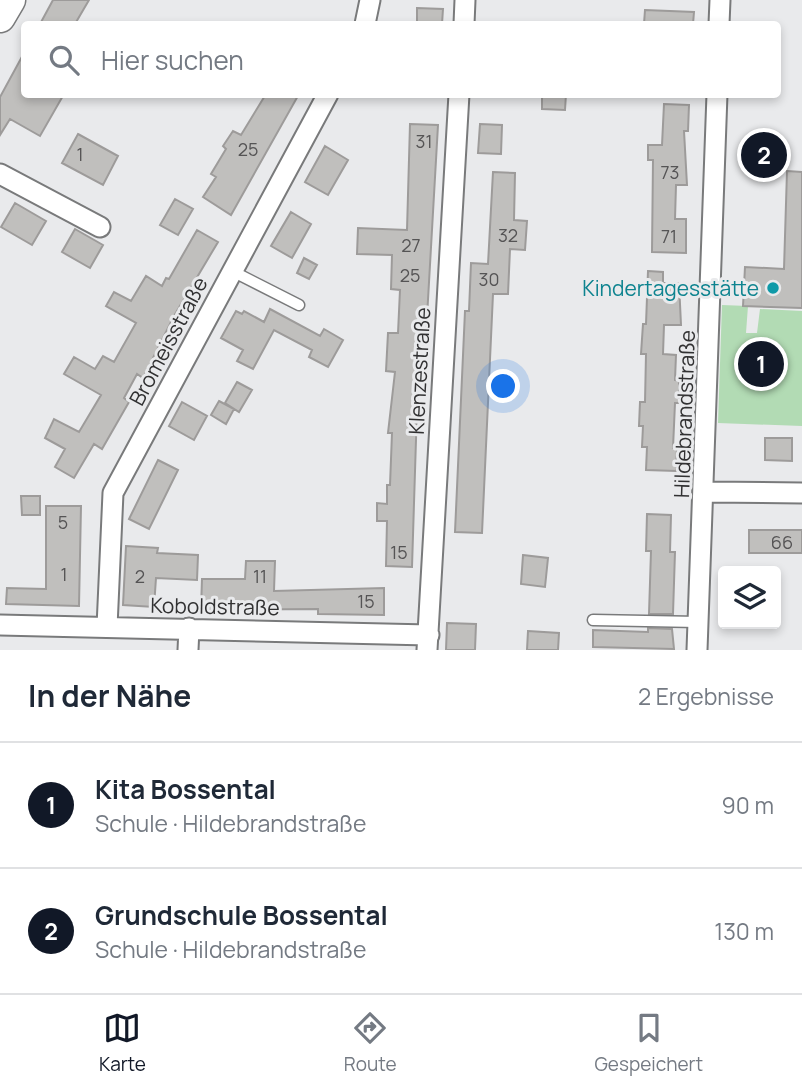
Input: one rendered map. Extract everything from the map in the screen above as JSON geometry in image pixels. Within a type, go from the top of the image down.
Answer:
[{"type":"main road","points":[[0,17],[9,0]]},
{"type":"street","points":[[366,21],[370,0]]},
{"type":"street","points":[[464,21],[465,0]]},
{"type":"street","points":[[719,21],[720,0]]},
{"type":"street","name":"Bromeisstraße","points":[[107,627],[113,492],[326,98]]},
{"type":"street","name":"Klenzestraße","points":[[428,642],[459,98]]},
{"type":"street","name":"Hildebrandstraße","points":[[697,650],[705,492],[717,98]]},
{"type":"street","points":[[0,174],[100,227]]},
{"type":"street","points":[[705,492],[802,493]]},
{"type":"street","name":"Koboldstraße","points":[[0,625],[189,628],[428,642]]},
{"type":"street","points":[[188,650],[189,628]]},
{"type":"lane","points":[[231,271],[299,305]]},
{"type":"lane","points":[[593,620],[698,622]]},
{"type":"green space","points":[[722,305],[748,306],[746,333],[757,333],[760,309],[802,311],[802,426],[718,423]]},
{"type":"building","points":[[53,0],[89,0],[77,21],[42,21]]},
{"type":"building","points":[[417,8],[443,9],[442,21],[417,21]]},
{"type":"building","points":[[645,10],[694,12],[693,21],[644,21]]},
{"type":"building","points":[[21,58],[21,98],[62,98],[40,136],[10,119],[0,135],[0,97]]},
{"type":"building","points":[[264,98],[297,98],[231,215],[203,197],[216,177],[211,174],[226,149],[223,146],[233,131],[241,135]]},
{"type":"building","points":[[542,98],[566,98],[565,110],[542,109]]},
{"type":"building","points":[[664,104],[689,105],[688,131],[684,131],[687,185],[676,185],[675,219],[686,219],[686,253],[652,252],[653,160],[648,160],[648,145],[662,145]]},
{"type":"building","points":[[410,124],[438,125],[423,387],[418,387],[412,567],[386,566],[387,521],[377,521],[377,503],[387,504],[387,485],[390,485],[392,433],[388,433],[395,372],[386,371],[388,333],[398,333],[400,290],[391,289],[392,255],[357,254],[358,228],[407,230]]},
{"type":"building","points":[[480,124],[502,125],[501,154],[478,153]]},
{"type":"building","points":[[78,134],[118,156],[103,185],[62,163]]},
{"type":"building","points":[[325,146],[348,160],[328,195],[305,182]]},
{"type":"building","points":[[787,171],[802,172],[802,308],[743,306],[745,267],[784,269]]},
{"type":"building","points":[[493,172],[515,173],[514,220],[527,221],[525,250],[510,249],[508,294],[493,294],[482,533],[455,532],[465,311],[469,311],[471,263],[488,264]]},
{"type":"building","points":[[175,199],[193,209],[178,235],[160,225]]},
{"type":"building","points":[[15,203],[46,221],[32,245],[1,227]]},
{"type":"building","points":[[291,212],[311,224],[292,258],[271,246]]},
{"type":"building","points":[[75,229],[103,245],[90,268],[62,252]]},
{"type":"building","points":[[197,230],[218,242],[174,316],[143,378],[137,374],[124,398],[129,402],[102,449],[94,444],[74,478],[55,467],[65,449],[45,438],[54,419],[79,432],[101,395],[64,374],[74,357],[95,369],[103,356],[114,362],[136,323],[106,306],[114,292],[131,301],[146,276],[162,286],[166,278],[169,279]]},
{"type":"building","points":[[304,258],[317,265],[309,279],[297,273]]},
{"type":"building","points":[[648,271],[663,272],[663,283],[679,283],[681,325],[664,325],[663,354],[676,355],[675,380],[679,381],[673,448],[677,448],[676,471],[646,470],[647,447],[642,447],[643,426],[639,426],[640,402],[645,402],[646,354],[641,354],[643,324],[646,324]]},
{"type":"building","points":[[270,309],[320,336],[324,329],[343,340],[328,367],[309,357],[312,350],[274,330],[253,369],[237,361],[243,350],[221,338],[236,311],[242,314],[244,311],[264,322]]},
{"type":"building","points":[[237,382],[252,390],[239,412],[225,403]]},
{"type":"building","points":[[219,401],[234,409],[226,424],[211,415]]},
{"type":"building","points":[[182,402],[207,416],[194,440],[169,426]]},
{"type":"building","points":[[765,438],[792,438],[792,461],[765,460]]},
{"type":"building","points":[[158,460],[178,470],[149,529],[129,519]]},
{"type":"building","points":[[21,496],[40,496],[40,515],[22,515]]},
{"type":"building","points":[[46,506],[81,506],[79,606],[6,604],[7,588],[46,589]]},
{"type":"building","points":[[647,514],[671,515],[670,552],[675,552],[673,614],[649,614],[651,551],[646,551]]},
{"type":"building","points":[[749,530],[802,530],[802,553],[749,553]]},
{"type":"building","points":[[126,546],[158,548],[157,553],[198,555],[197,580],[156,578],[154,607],[123,605]]},
{"type":"building","points":[[523,555],[548,558],[545,587],[521,584]]},
{"type":"building","points":[[246,561],[275,561],[274,591],[384,588],[384,615],[318,614],[318,609],[201,610],[202,579],[245,579]]},
{"type":"building","points":[[447,623],[476,624],[475,650],[446,650]]},
{"type":"building","points":[[648,628],[672,629],[674,649],[593,647],[593,630],[648,632]]},
{"type":"building","points":[[528,631],[559,633],[558,650],[527,650]]},
{"type":"place","name":"Grundschule Bossental","points":[[764,155]]},
{"type":"place","name":"Kindertagesstätte","points":[[773,288]]},
{"type":"place","name":"Kita Bossental","points":[[761,364]]}]
